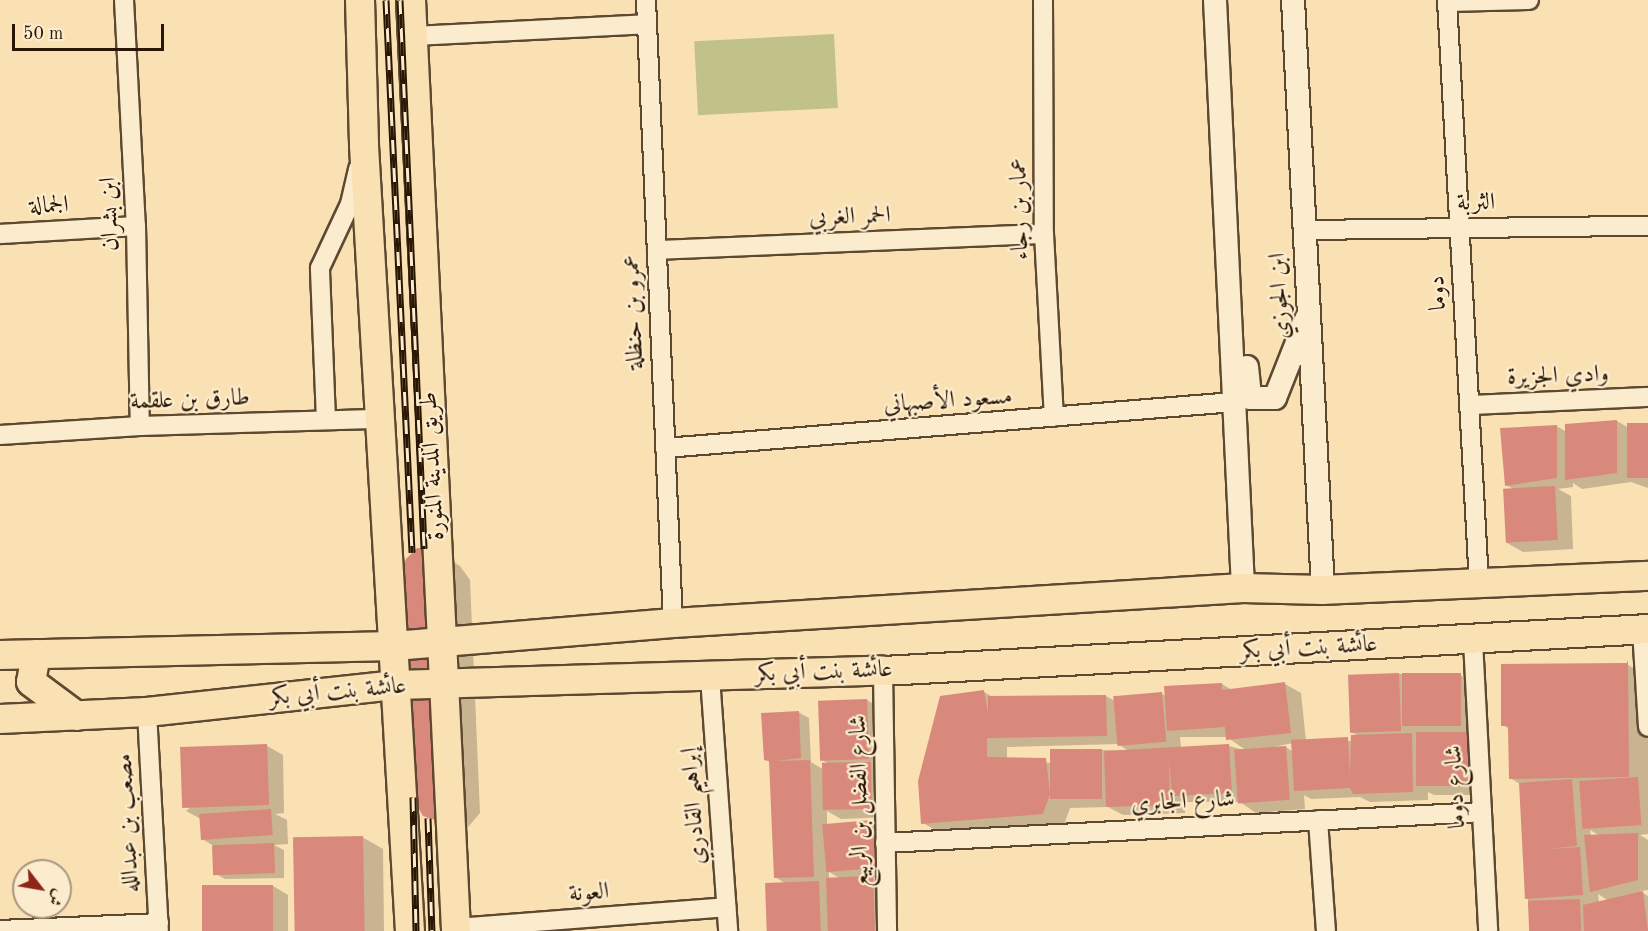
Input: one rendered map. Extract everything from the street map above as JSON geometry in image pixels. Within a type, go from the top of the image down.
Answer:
[{"type":"main road","name":"طريق المدينة المنورة","points":[[360,0],[364,146],[410,931]]},
{"type":"main road","name":"طريق المدينة المنورة","points":[[411,0],[442,643],[446,685],[456,930]]},
{"type":"main road","name":"عائشة بنت أبي بكر","points":[[0,656],[394,646],[673,622],[1243,588],[1323,590],[1648,576]]},
{"type":"main road","name":"عائشة بنت أبي بكر","points":[[0,719],[147,712],[397,685],[883,671],[1473,641],[1645,629]]},
{"type":"main road","points":[[36,654],[31,682],[76,716]]},
{"type":"street","name":"ابن بشران","points":[[124,0],[136,226],[140,426]]},
{"type":"street","name":"عمرو بن حنظلة","points":[[646,0],[673,622]]},
{"type":"street","name":"عمار بن رجاء","points":[[1043,0],[1044,234],[1054,417]]},
{"type":"street","points":[[1215,0],[1243,588]]},
{"type":"street","name":"ابن الجوزي","points":[[1293,0],[1323,590]]},
{"type":"street","points":[[1447,1],[1529,0]]},
{"type":"street","name":"دوما","points":[[1447,1],[1479,584]]},
{"type":"street","points":[[413,36],[647,24]]},
{"type":"street","name":"طريق المدينة المنورة","points":[[326,420],[320,268],[350,204],[364,146]]},
{"type":"street","name":"الجمالة","points":[[0,234],[136,226]]},
{"type":"street","name":"الثربة","points":[[1305,230],[1648,226]]},
{"type":"street","name":"الحمر الغربي","points":[[657,250],[1044,234]]},
{"type":"street","points":[[1228,276],[1243,305],[1250,398],[1275,398],[1309,310]]},
{"type":"street","name":"وادي الجزيرة","points":[[1470,405],[1648,397]]},
{"type":"street","name":"مسعود الأصبهاني","points":[[665,448],[1234,402]]},
{"type":"street","name":"طارق بن علقمة","points":[[0,435],[140,426],[381,419]]},
{"type":"street","points":[[1645,629],[1648,727]]},
{"type":"street","name":"شارع دوما","points":[[1473,641],[1488,931]]},
{"type":"street","name":"شارع الفضل بن الربيع","points":[[883,671],[887,931]]},
{"type":"street","name":"إبراهيم القادري","points":[[710,677],[728,931]]},
{"type":"street","name":"مصعب بن عبدالله","points":[[147,712],[159,927]]},
{"type":"street","name":"شارع الجابري","points":[[885,843],[1482,812]]},
{"type":"street","points":[[1318,820],[1326,931]]},
{"type":"street","name":"العونة","points":[[456,930],[625,923],[726,907]]},
{"type":"street","points":[[0,930],[159,927]]},
{"type":"green space","points":[[834,34],[838,108],[698,115],[694,41]]},
{"type":"building","points":[[1617,420],[1617,473],[1565,480],[1565,424]]},
{"type":"building","points":[[1627,423],[1648,423],[1648,478],[1627,478]]},
{"type":"building","points":[[1557,425],[1557,478],[1505,486],[1500,428]]},
{"type":"building","points":[[1555,486],[1558,540],[1506,543],[1503,489]]},
{"type":"building","points":[[417,548],[427,548],[441,822],[423,816],[416,804],[398,581],[406,559]]},
{"type":"building","points":[[1628,660],[1629,777],[1509,779],[1508,726],[1501,726],[1501,664],[1627,663]]},
{"type":"building","points":[[1399,673],[1401,731],[1350,733],[1348,675]]},
{"type":"building","points":[[1402,673],[1461,673],[1461,726],[1402,726]]},
{"type":"building","points":[[1285,682],[1291,733],[1226,740],[1225,727],[1167,731],[1164,686],[1222,683],[1222,690]]},
{"type":"building","points":[[984,690],[988,713],[988,696],[1106,695],[1107,736],[987,738],[987,757],[1046,758],[1050,794],[1043,814],[921,824],[918,781],[940,696]]},
{"type":"building","points":[[1162,692],[1166,742],[1118,746],[1113,696]]},
{"type":"building","points":[[867,699],[869,759],[820,761],[818,701]]},
{"type":"building","points":[[799,711],[801,758],[775,761],[810,760],[814,877],[774,878],[769,761],[764,760],[761,713]]},
{"type":"building","points":[[1416,732],[1468,732],[1468,786],[1416,786]]},
{"type":"building","points":[[1412,733],[1413,792],[1353,794],[1350,788],[1294,791],[1291,740],[1348,737],[1350,775],[1351,735]]},
{"type":"building","points":[[267,744],[269,805],[182,808],[180,747]]},
{"type":"building","points":[[1229,744],[1232,793],[1172,796],[1169,759],[1170,805],[1106,807],[1104,751]]},
{"type":"building","points":[[1286,746],[1290,800],[1238,803],[1234,750]]},
{"type":"building","points":[[1050,749],[1102,749],[1102,799],[1050,799]]},
{"type":"building","points":[[871,762],[872,809],[823,810],[822,763]]},
{"type":"building","points":[[1638,777],[1641,825],[1582,829],[1579,781]]},
{"type":"building","points":[[1572,779],[1577,846],[1547,849],[1580,847],[1583,895],[1525,899],[1519,783]]},
{"type":"building","points":[[271,809],[273,835],[201,840],[199,814]]},
{"type":"building","points":[[872,820],[876,868],[826,872],[822,824]]},
{"type":"building","points":[[1638,833],[1638,880],[1590,892],[1584,835]]},
{"type":"building","points":[[363,836],[365,931],[295,931],[293,837]]},
{"type":"building","points":[[274,843],[275,873],[213,875],[212,845]]},
{"type":"building","points":[[873,876],[875,931],[828,931],[826,878]]},
{"type":"building","points":[[819,881],[821,931],[767,931],[765,883]]},
{"type":"building","points":[[202,885],[273,885],[273,931],[202,931]]},
{"type":"building","points":[[1643,891],[1648,931],[1584,931],[1583,905]]},
{"type":"building","points":[[1580,899],[1581,931],[1529,931],[1528,901]]},
{"type":"railway","points":[[386,0],[412,552]]},
{"type":"railway","points":[[400,0],[424,548]]},
{"type":"railway","points":[[413,797],[416,931]]},
{"type":"railway","points":[[428,818],[432,931]]}]
